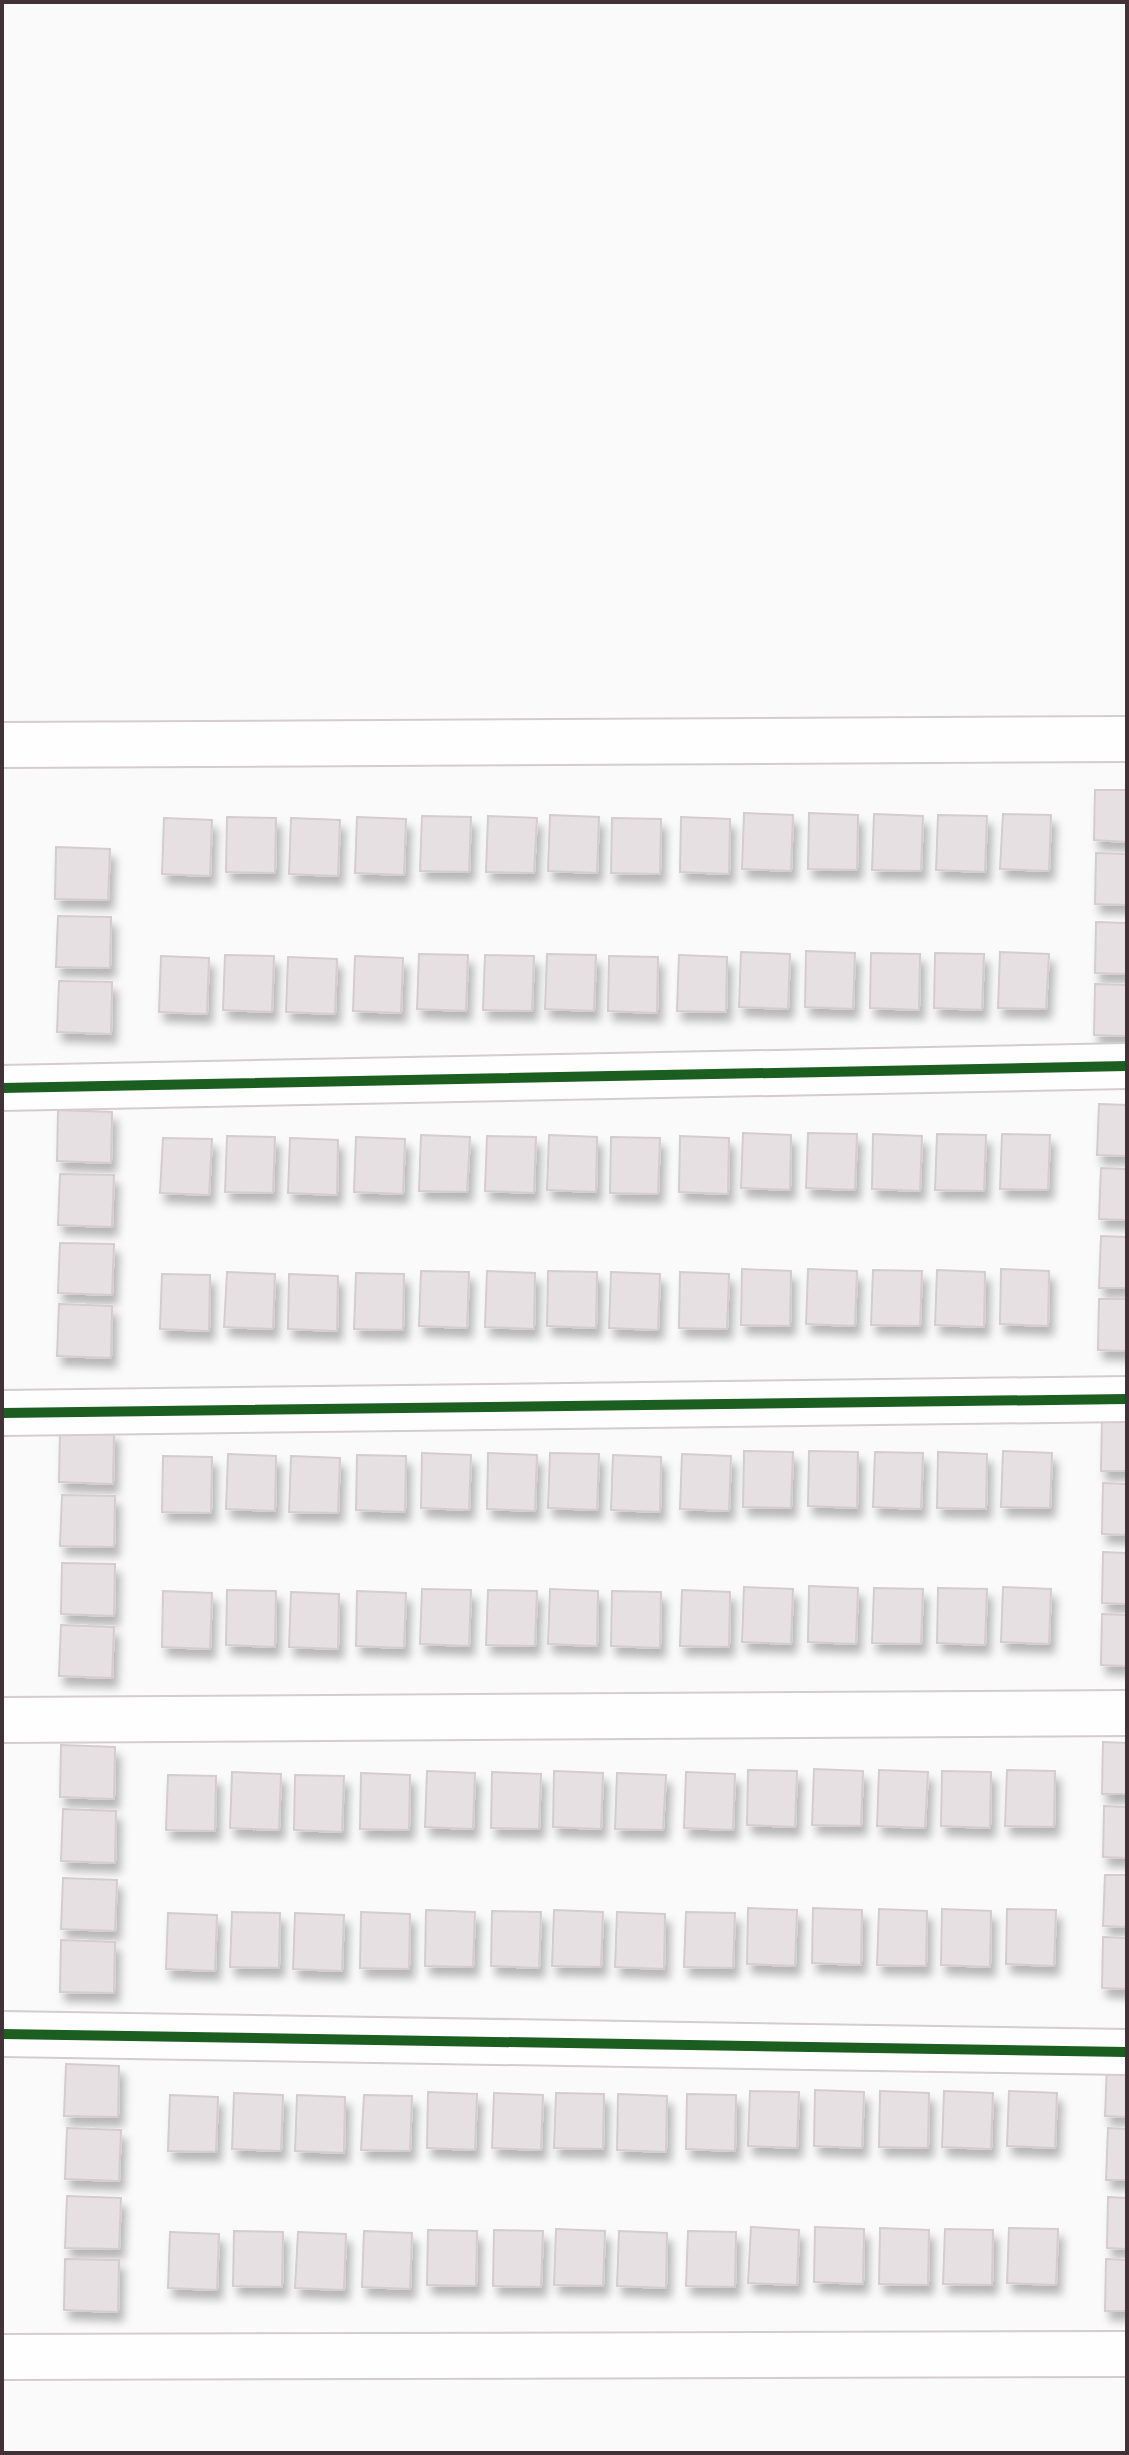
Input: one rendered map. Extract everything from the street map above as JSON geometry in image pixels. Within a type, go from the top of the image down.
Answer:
[{"type":"street","points":[[2,745],[1127,739]]},
{"type":"street","points":[[2,1088],[1127,1066]]},
{"type":"street","points":[[2,1413],[1127,1399]]},
{"type":"street","points":[[2,1720],[1127,1713]]},
{"type":"street","points":[[2,2034],[1127,2052]]},
{"type":"street","points":[[2,2357],[1127,2354]]},
{"type":"building","points":[[1095,790],[1127,790],[1127,842],[1094,840]]},
{"type":"building","points":[[744,813],[793,815],[791,871],[742,869]]},
{"type":"building","points":[[809,813],[858,815],[857,870],[808,869]]},
{"type":"building","points":[[874,814],[923,816],[921,871],[872,870]]},
{"type":"building","points":[[1003,814],[1051,815],[1049,871],[1000,869]]},
{"type":"building","points":[[550,815],[599,817],[597,873],[548,871]]},
{"type":"building","points":[[938,815],[987,816],[985,872],[936,870]]},
{"type":"building","points":[[422,816],[471,817],[469,872],[420,871]]},
{"type":"building","points":[[488,816],[537,818],[534,873],[486,872]]},
{"type":"building","points":[[227,817],[276,818],[275,873],[226,872]]},
{"type":"building","points":[[357,817],[406,819],[404,875],[355,873]]},
{"type":"building","points":[[681,817],[730,819],[729,874],[680,872]]},
{"type":"building","points":[[164,818],[212,820],[210,876],[162,874]]},
{"type":"building","points":[[291,818],[340,820],[338,876],[289,874]]},
{"type":"building","points":[[612,818],[661,819],[660,874],[611,873]]},
{"type":"building","points":[[56,847],[110,849],[108,900],[55,899]]},
{"type":"building","points":[[1096,853],[1127,854],[1127,905],[1095,904]]},
{"type":"building","points":[[58,916],[111,917],[110,968],[56,967]]},
{"type":"building","points":[[1096,922],[1127,923],[1127,974],[1095,973]]},
{"type":"building","points":[[806,951],[855,953],[853,1009],[805,1007]]},
{"type":"building","points":[[741,952],[790,954],[788,1009],[739,1007]]},
{"type":"building","points":[[1000,952],[1049,954],[1046,1009],[998,1008]]},
{"type":"building","points":[[871,953],[920,954],[919,1010],[870,1008]]},
{"type":"building","points":[[935,953],[984,954],[982,1010],[934,1008]]},
{"type":"building","points":[[419,954],[468,955],[466,1011],[417,1009]]},
{"type":"building","points":[[547,954],[596,955],[594,1011],[545,1009]]},
{"type":"building","points":[[225,955],[274,956],[272,1012],[223,1010]]},
{"type":"building","points":[[485,955],[534,956],[532,1011],[483,1010]]},
{"type":"building","points":[[679,955],[727,957],[726,1012],[677,1011]]},
{"type":"building","points":[[161,956],[209,958],[207,1014],[159,1012]]},
{"type":"building","points":[[355,956],[403,958],[401,1013],[353,1011]]},
{"type":"building","points":[[609,956],[658,957],[657,1013],[608,1011]]},
{"type":"building","points":[[288,957],[337,959],[335,1014],[286,1012]]},
{"type":"building","points":[[59,981],[112,982],[111,1034],[57,1032]]},
{"type":"building","points":[[1095,984],[1127,985],[1127,1036],[1094,1035]]},
{"type":"building","points":[[1099,1104],[1127,1105],[1127,1156],[1097,1155]]},
{"type":"building","points":[[58,1110],[112,1112],[111,1163],[57,1161]]},
{"type":"building","points":[[743,1133],[791,1135],[790,1190],[741,1188]]},
{"type":"building","points":[[808,1133],[857,1134],[855,1190],[806,1188]]},
{"type":"building","points":[[873,1134],[922,1136],[920,1191],[872,1189]]},
{"type":"building","points":[[937,1134],[986,1135],[984,1191],[935,1190]]},
{"type":"building","points":[[1002,1134],[1050,1135],[1048,1190],[1000,1189]]},
{"type":"building","points":[[421,1135],[470,1137],[467,1192],[419,1191]]},
{"type":"building","points":[[549,1135],[597,1137],[596,1192],[547,1190]]},
{"type":"building","points":[[227,1136],[275,1137],[273,1193],[225,1192]]},
{"type":"building","points":[[487,1136],[536,1137],[534,1193],[485,1191]]},
{"type":"building","points":[[680,1136],[729,1138],[728,1194],[679,1192]]},
{"type":"building","points":[[356,1137],[405,1139],[403,1194],[354,1192]]},
{"type":"building","points":[[611,1137],[660,1138],[658,1194],[610,1193]]},
{"type":"building","points":[[163,1138],[212,1139],[209,1195],[160,1193]]},
{"type":"building","points":[[290,1138],[338,1140],[337,1195],[288,1193]]},
{"type":"building","points":[[1101,1168],[1127,1169],[1127,1220],[1099,1219]]},
{"type":"building","points":[[60,1174],[114,1175],[112,1227],[58,1225]]},
{"type":"building","points":[[1101,1236],[1127,1237],[1127,1288],[1099,1288]]},
{"type":"building","points":[[60,1243],[114,1244],[112,1295],[58,1293]]},
{"type":"building","points":[[742,1269],[791,1271],[790,1326],[741,1325]]},
{"type":"building","points":[[808,1269],[857,1271],[855,1326],[806,1324]]},
{"type":"building","points":[[1001,1269],[1049,1271],[1048,1326],[1000,1324]]},
{"type":"building","points":[[873,1270],[922,1271],[920,1326],[871,1325]]},
{"type":"building","points":[[937,1270],[985,1272],[984,1327],[935,1325]]},
{"type":"building","points":[[421,1271],[469,1272],[467,1328],[419,1326]]},
{"type":"building","points":[[487,1271],[535,1273],[534,1329],[485,1327]]},
{"type":"building","points":[[548,1271],[597,1272],[596,1328],[547,1326]]},
{"type":"building","points":[[227,1272],[275,1274],[273,1329],[224,1327]]},
{"type":"building","points":[[611,1272],[660,1274],[658,1330],[609,1328]]},
{"type":"building","points":[[680,1272],[729,1274],[727,1329],[679,1328]]},
{"type":"building","points":[[356,1273],[404,1274],[403,1330],[354,1329]]},
{"type":"building","points":[[162,1274],[210,1275],[209,1331],[160,1329]]},
{"type":"building","points":[[289,1274],[338,1276],[337,1331],[288,1329]]},
{"type":"building","points":[[1099,1299],[1127,1299],[1127,1351],[1098,1350]]},
{"type":"building","points":[[59,1304],[112,1306],[111,1358],[57,1356]]},
{"type":"building","points":[[1102,1419],[1127,1420],[1127,1471],[1101,1471]]},
{"type":"building","points":[[60,1431],[114,1432],[113,1484],[59,1482]]},
{"type":"building","points":[[744,1451],[793,1452],[791,1508],[743,1507]]},
{"type":"building","points":[[809,1451],[858,1452],[857,1508],[808,1506]]},
{"type":"building","points":[[1003,1451],[1052,1453],[1050,1508],[1001,1507]]},
{"type":"building","points":[[875,1452],[923,1453],[921,1509],[873,1507]]},
{"type":"building","points":[[938,1452],[987,1454],[986,1509],[937,1508]]},
{"type":"building","points":[[422,1453],[471,1455],[469,1510],[421,1508]]},
{"type":"building","points":[[488,1453],[537,1455],[535,1511],[487,1509]]},
{"type":"building","points":[[550,1453],[599,1454],[597,1510],[548,1508]]},
{"type":"building","points":[[228,1454],[276,1456],[275,1511],[226,1509]]},
{"type":"building","points":[[682,1454],[731,1456],[729,1511],[680,1509]]},
{"type":"building","points":[[357,1455],[406,1456],[405,1512],[356,1510]]},
{"type":"building","points":[[613,1455],[661,1457],[660,1512],[611,1510]]},
{"type":"building","points":[[163,1456],[212,1457],[211,1513],[162,1512]]},
{"type":"building","points":[[291,1456],[340,1458],[338,1513],[289,1512]]},
{"type":"building","points":[[1103,1483],[1127,1484],[1127,1535],[1102,1534]]},
{"type":"building","points":[[62,1495],[115,1496],[114,1547],[60,1546]]},
{"type":"building","points":[[1103,1552],[1127,1553],[1127,1604],[1102,1603]]},
{"type":"building","points":[[62,1563],[115,1564],[114,1616],[61,1614]]},
{"type":"building","points":[[809,1586],[858,1588],[856,1644],[808,1642]]},
{"type":"building","points":[[744,1587],[793,1589],[791,1644],[742,1642]]},
{"type":"building","points":[[1003,1587],[1051,1589],[1049,1644],[1001,1642]]},
{"type":"building","points":[[874,1588],[923,1589],[921,1644],[872,1643]]},
{"type":"building","points":[[938,1588],[987,1589],[985,1645],[937,1643]]},
{"type":"building","points":[[422,1589],[471,1590],[469,1646],[420,1644]]},
{"type":"building","points":[[550,1589],[598,1591],[597,1646],[548,1644]]},
{"type":"building","points":[[227,1590],[276,1591],[275,1647],[226,1645]]},
{"type":"building","points":[[488,1590],[537,1591],[535,1646],[486,1645]]},
{"type":"building","points":[[682,1590],[730,1592],[729,1647],[680,1646]]},
{"type":"building","points":[[163,1591],[212,1593],[210,1649],[162,1647]]},
{"type":"building","points":[[357,1591],[406,1593],[404,1648],[356,1646]]},
{"type":"building","points":[[612,1591],[661,1592],[660,1648],[611,1646]]},
{"type":"building","points":[[291,1592],[339,1594],[338,1649],[289,1647]]},
{"type":"building","points":[[1102,1614],[1127,1615],[1127,1666],[1101,1665]]},
{"type":"building","points":[[61,1625],[114,1627],[112,1678],[59,1676]]},
{"type":"building","points":[[1103,1742],[1127,1743],[1127,1794],[1102,1794]]},
{"type":"building","points":[[61,1745],[115,1747],[114,1799],[60,1797]]},
{"type":"building","points":[[814,1769],[863,1771],[861,1826],[812,1825]]},
{"type":"building","points":[[748,1770],[797,1771],[795,1827],[747,1825]]},
{"type":"building","points":[[879,1770],[928,1772],[925,1828],[877,1826]]},
{"type":"building","points":[[1007,1770],[1055,1771],[1054,1827],[1005,1826]]},
{"type":"building","points":[[427,1771],[475,1773],[473,1829],[425,1827]]},
{"type":"building","points":[[554,1771],[603,1773],[601,1829],[553,1827]]},
{"type":"building","points":[[942,1771],[991,1772],[990,1828],[941,1826]]},
{"type":"building","points":[[232,1772],[281,1774],[279,1830],[230,1828]]},
{"type":"building","points":[[492,1772],[541,1774],[539,1829],[491,1828]]},
{"type":"building","points":[[686,1772],[735,1774],[733,1830],[684,1828]]},
{"type":"building","points":[[361,1773],[410,1775],[409,1830],[360,1829]]},
{"type":"building","points":[[617,1773],[666,1775],[663,1830],[615,1829]]},
{"type":"building","points":[[168,1775],[216,1776],[215,1831],[166,1830]]},
{"type":"building","points":[[295,1775],[344,1776],[342,1832],[294,1830]]},
{"type":"building","points":[[1104,1806],[1127,1807],[1127,1858],[1103,1857]]},
{"type":"building","points":[[63,1809],[116,1811],[115,1863],[61,1861]]},
{"type":"building","points":[[1105,1875],[1127,1875],[1127,1927],[1103,1926]]},
{"type":"building","points":[[63,1878],[117,1880],[115,1931],[61,1929]]},
{"type":"building","points":[[748,1908],[797,1910],[795,1966],[747,1964]]},
{"type":"building","points":[[813,1908],[862,1910],[861,1965],[812,1963]]},
{"type":"building","points":[[879,1909],[927,1911],[926,1966],[877,1965]]},
{"type":"building","points":[[942,1909],[991,1911],[990,1967],[941,1965]]},
{"type":"building","points":[[1007,1909],[1056,1910],[1054,1966],[1006,1964]]},
{"type":"building","points":[[426,1910],[475,1912],[473,1967],[425,1966]]},
{"type":"building","points":[[554,1910],[603,1912],[601,1967],[552,1966]]},
{"type":"building","points":[[492,1911],[541,1912],[539,1968],[491,1966]]},
{"type":"building","points":[[232,1912],[280,1913],[279,1968],[230,1967]]},
{"type":"building","points":[[361,1912],[410,1914],[409,1969],[360,1968]]},
{"type":"building","points":[[617,1912],[665,1914],[664,1969],[615,1967]]},
{"type":"building","points":[[686,1912],[735,1913],[733,1968],[684,1967]]},
{"type":"building","points":[[168,1913],[217,1915],[215,1971],[166,1969]]},
{"type":"building","points":[[295,1913],[344,1915],[342,1971],[293,1969]]},
{"type":"building","points":[[1103,1937],[1127,1938],[1127,1989],[1102,1988]]},
{"type":"building","points":[[61,1940],[115,1942],[114,1993],[60,1992]]},
{"type":"building","points":[[66,2064],[119,2066],[118,2117],[64,2116]]},
{"type":"building","points":[[1107,2065],[1127,2065],[1127,2117],[1105,2116]]},
{"type":"building","points":[[815,2090],[864,2092],[862,2148],[814,2146]]},
{"type":"building","points":[[750,2091],[799,2092],[797,2148],[748,2146]]},
{"type":"building","points":[[880,2091],[929,2093],[928,2148],[879,2147]]},
{"type":"building","points":[[944,2091],[993,2093],[991,2149],[942,2147]]},
{"type":"building","points":[[1009,2091],[1057,2093],[1055,2148],[1007,2146]]},
{"type":"building","points":[[428,2092],[477,2094],[475,2150],[427,2148]]},
{"type":"building","points":[[234,2093],[283,2095],[281,2151],[232,2149]]},
{"type":"building","points":[[494,2093],[543,2095],[541,2150],[492,2148]]},
{"type":"building","points":[[556,2093],[604,2094],[603,2149],[554,2148]]},
{"type":"building","points":[[618,2094],[667,2096],[666,2152],[617,2150]]},
{"type":"building","points":[[687,2094],[736,2095],[735,2151],[686,2149]]},
{"type":"building","points":[[170,2095],[218,2097],[216,2152],[168,2151]]},
{"type":"building","points":[[297,2095],[345,2097],[344,2153],[295,2151]]},
{"type":"building","points":[[364,2095],[412,2096],[410,2151],[361,2150]]},
{"type":"building","points":[[67,2128],[121,2130],[119,2181],[65,2179]]},
{"type":"building","points":[[1108,2128],[1127,2129],[1127,2180],[1106,2180]]},
{"type":"building","points":[[67,2196],[121,2198],[119,2249],[65,2248]]},
{"type":"building","points":[[1108,2197],[1127,2198],[1127,2249],[1107,2248]]},
{"type":"building","points":[[751,2227],[799,2230],[797,2285],[748,2283]]},
{"type":"building","points":[[815,2227],[864,2229],[863,2284],[814,2282]]},
{"type":"building","points":[[880,2228],[929,2230],[928,2285],[879,2284]]},
{"type":"building","points":[[1009,2228],[1058,2229],[1056,2285],[1007,2283]]},
{"type":"building","points":[[556,2229],[605,2231],[603,2286],[554,2285]]},
{"type":"building","points":[[945,2229],[993,2230],[992,2285],[943,2284]]},
{"type":"building","points":[[428,2230],[477,2231],[476,2286],[427,2285]]},
{"type":"building","points":[[494,2230],[543,2231],[541,2287],[493,2286]]},
{"type":"building","points":[[234,2231],[283,2232],[282,2287],[233,2286]]},
{"type":"building","points":[[364,2231],[412,2233],[410,2289],[362,2287]]},
{"type":"building","points":[[619,2231],[667,2233],[666,2288],[617,2286]]},
{"type":"building","points":[[688,2231],[736,2232],[735,2287],[686,2286]]},
{"type":"building","points":[[170,2232],[219,2234],[217,2290],[168,2288]]},
{"type":"building","points":[[298,2232],[346,2234],[344,2290],[295,2288]]},
{"type":"building","points":[[65,2259],[119,2260],[118,2312],[64,2310]]},
{"type":"building","points":[[1106,2259],[1127,2260],[1127,2311],[1105,2311]]},
{"type":"cycle path","points":[[2,1088],[1127,1066]]},
{"type":"cycle path","points":[[2,1413],[1127,1399]]},
{"type":"cycle path","points":[[2,2034],[1127,2052]]}]
